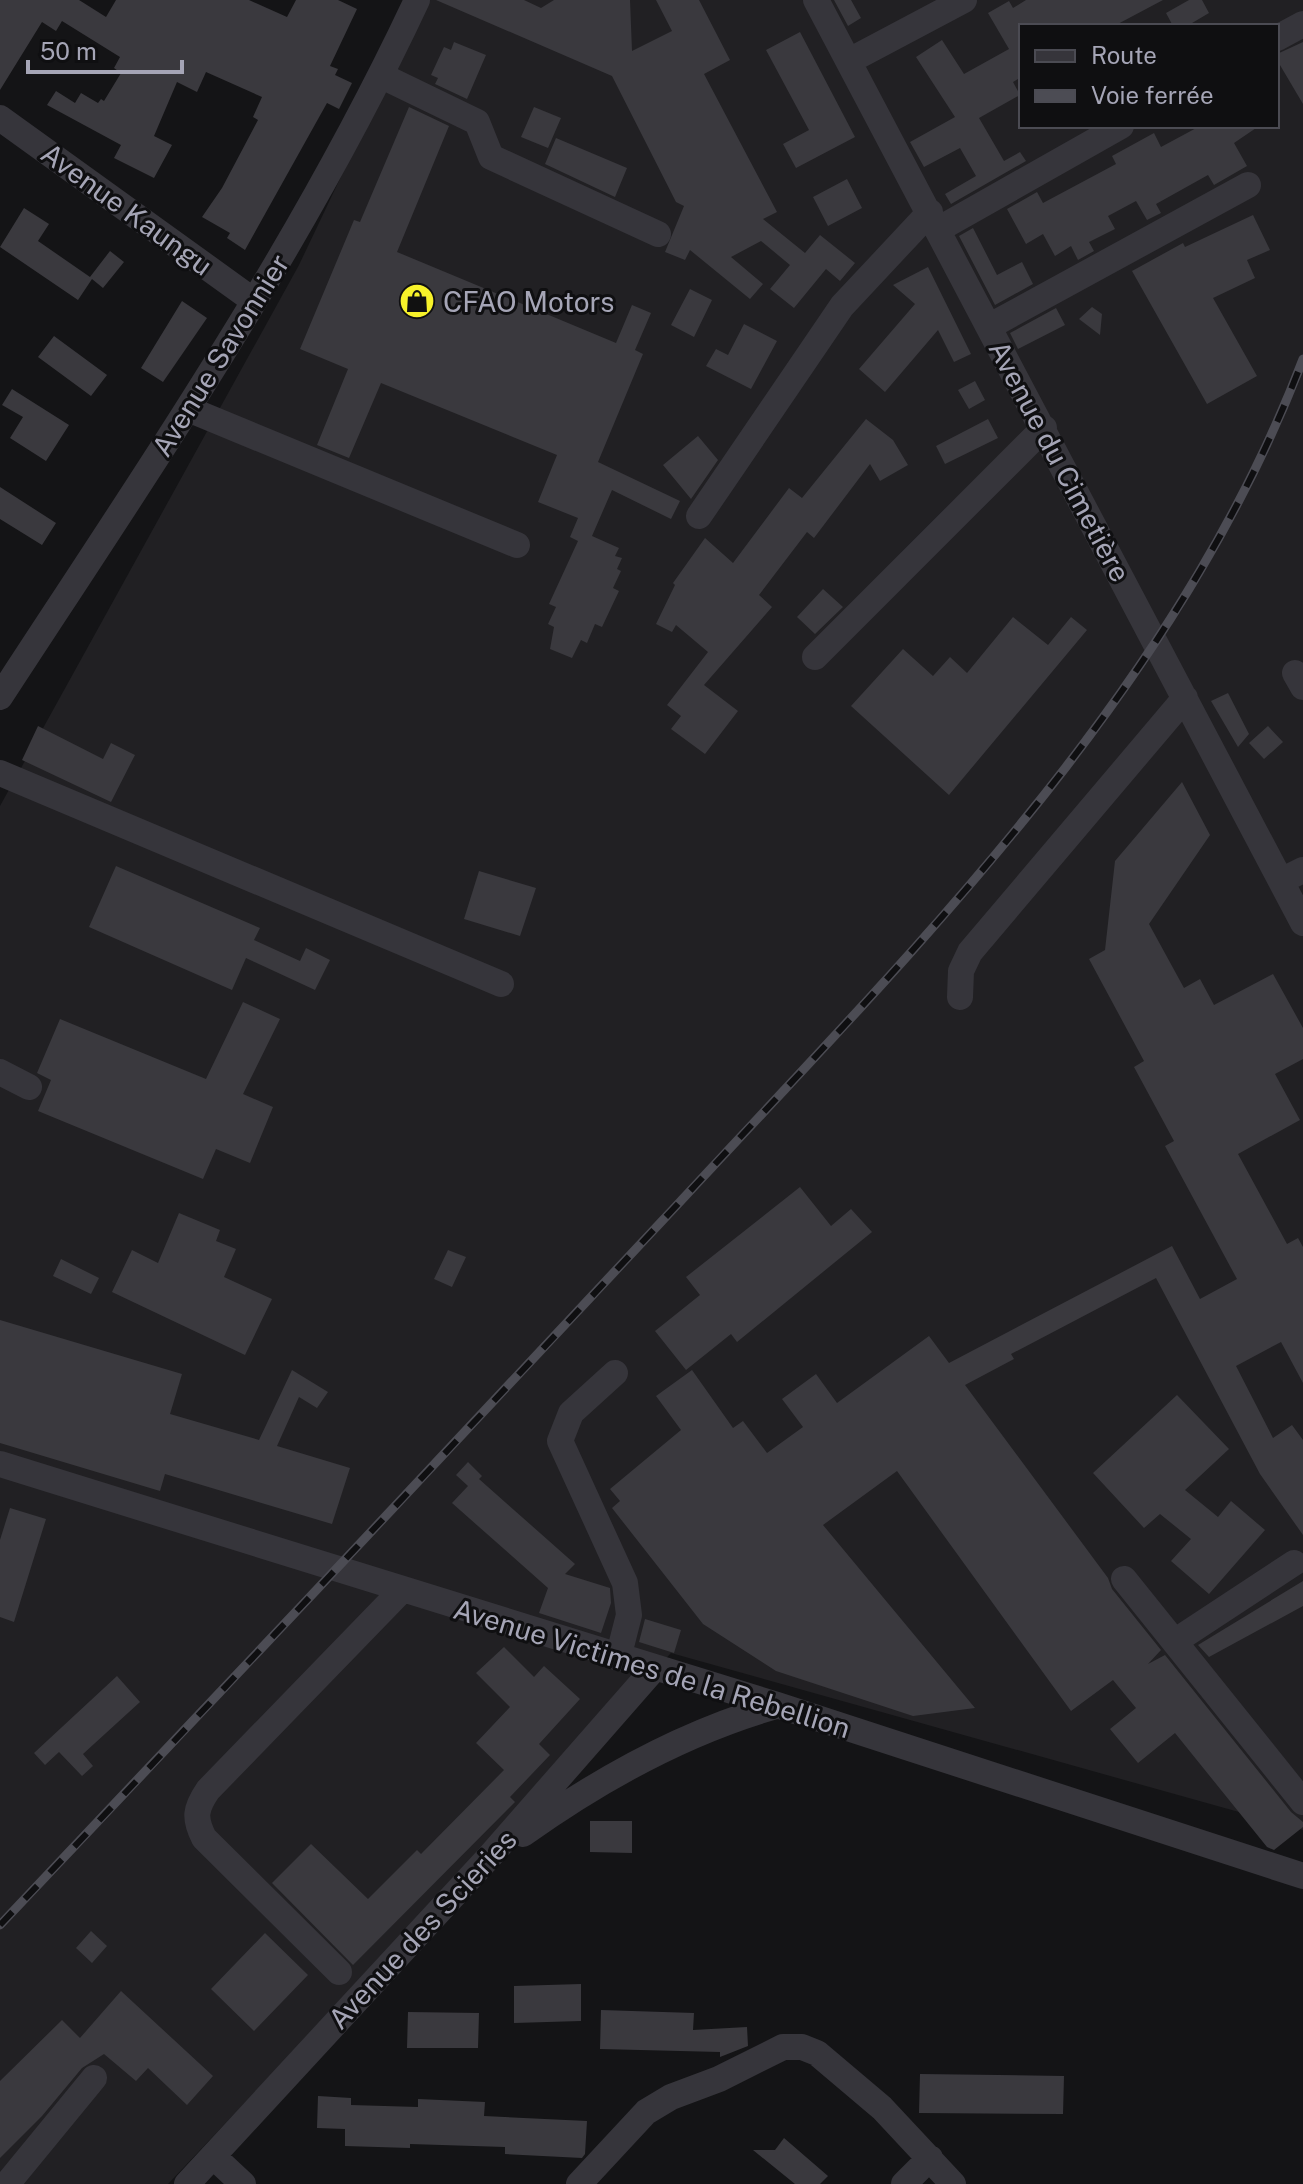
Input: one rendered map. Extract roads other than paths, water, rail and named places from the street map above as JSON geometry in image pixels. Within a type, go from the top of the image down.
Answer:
[{"type":"street","name":"Avenue Savonnier","points":[[0,697],[188,409],[318,196],[382,76],[417,0]]},
{"type":"street","name":"Avenue du Cimetière","points":[[816,0],[1185,698],[1292,876],[1303,923]]},
{"type":"street","points":[[849,61],[964,0]]},
{"type":"street","points":[[1279,37],[1303,24]]},
{"type":"street","points":[[382,76],[477,122],[491,157],[658,234]]},
{"type":"street","name":"Avenue Kaungu","points":[[0,118],[254,301]]},
{"type":"street","points":[[699,516],[842,306],[934,220],[1117,128]]},
{"type":"street","points":[[990,326],[1248,185]]},
{"type":"street","points":[[188,409],[517,545]]},
{"type":"street","points":[[815,657],[1044,428]]},
{"type":"street","points":[[960,997],[961,971],[970,952],[1185,698]]},
{"type":"street","points":[[0,773],[501,984]]},
{"type":"street","points":[[0,1072],[29,1087]]},
{"type":"street","points":[[615,1373],[571,1413],[560,1441],[625,1583],[629,1615],[618,1658]]},
{"type":"street","name":"Avenue Victimes de la Rebellion","points":[[0,1464],[653,1670],[777,1705],[1303,1876]]},
{"type":"street","points":[[1177,1640],[1294,1563]]},
{"type":"street","points":[[1124,1579],[1177,1640],[1303,1802]]},
{"type":"street","points":[[339,1972],[204,1838],[196,1823],[196,1807],[208,1790],[401,1591]]},
{"type":"street","name":"Avenue des Scieries","points":[[187,2184],[490,1856],[653,1670]]},
{"type":"street","points":[[490,1856],[583,1795],[690,1736],[727,1720],[777,1705]]},
{"type":"street","points":[[579,2184],[646,2112],[671,2097],[719,2079],[783,2047],[802,2047],[817,2053],[882,2108],[953,2184]]},
{"type":"street","points":[[7,2184],[94,2078]]},
{"type":"street","points":[[213,2156],[243,2184]]},
{"type":"street","points":[[904,2184],[930,2158]]},
{"type":"railway","points":[[0,1925],[857,1011],[1032,810],[1112,705],[1185,596],[1249,480],[1303,359]]},
{"type":"place","name":"CFAO Motors","points":[[417,301]]}]
